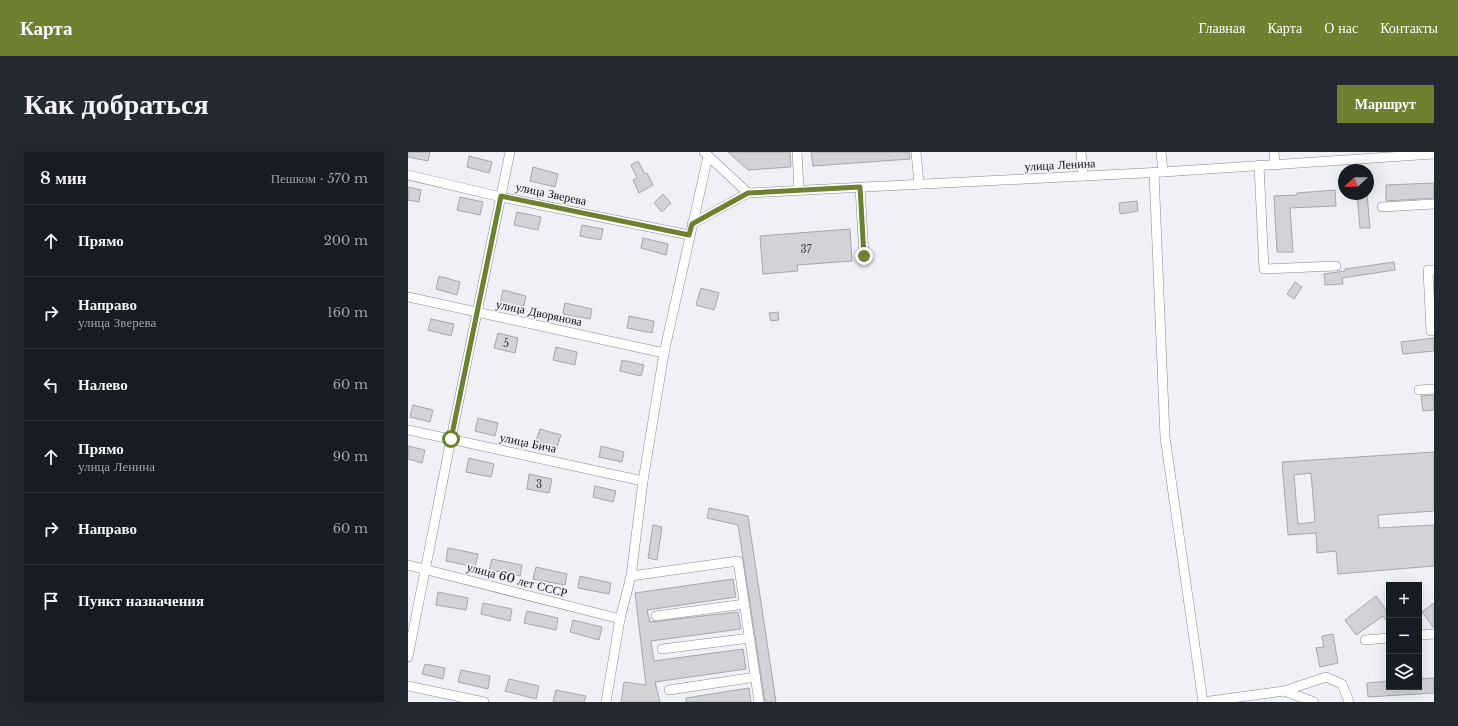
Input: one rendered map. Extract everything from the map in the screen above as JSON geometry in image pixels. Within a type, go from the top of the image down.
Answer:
[{"type":"street","points":[[408,657],[510,152]]},
{"type":"street","points":[[797,152],[799,190]]},
{"type":"street","points":[[916,152],[919,184]]},
{"type":"street","points":[[1081,152],[1083,176]]},
{"type":"street","points":[[1161,152],[1158,172],[1165,437],[1203,702],[1284,691],[1326,677],[1342,684],[1349,702]]},
{"type":"street","points":[[1274,152],[1275,164]]},
{"type":"street","points":[[692,224],[748,193],[706,154]]},
{"type":"street","points":[[606,702],[620,619],[631,576],[643,481],[664,352],[706,154]]},
{"type":"street","name":"улица Ленина","points":[[748,193],[1158,172],[1434,154]]},
{"type":"street","points":[[1259,165],[1264,269],[1336,266]]},
{"type":"street","name":"улица Зверева","points":[[408,175],[689,235]]},
{"type":"street","points":[[860,187],[864,256]]},
{"type":"street","points":[[1382,207],[1434,204]]},
{"type":"street","points":[[1434,270],[1428,270],[1431,331],[1434,330]]},
{"type":"street","name":"улица Дворянова","points":[[408,297],[664,352]]},
{"type":"street","points":[[1419,390],[1434,389]]},
{"type":"street","name":"улица Бича","points":[[408,430],[643,481]]},
{"type":"street","points":[[631,576],[738,561],[759,702]]},
{"type":"street","name":"улица 60 лет СССР","points":[[408,565],[620,619]]},
{"type":"street","points":[[656,616],[745,604]]},
{"type":"street","points":[[1422,635],[1434,634]]},
{"type":"street","points":[[662,649],[750,638]]},
{"type":"street","points":[[1365,640],[1386,638]]},
{"type":"street","points":[[669,690],[756,677]]},
{"type":"street","points":[[408,686],[484,702]]},
{"type":"street","points":[[1284,691],[1314,702]]},
{"type":"building","points":[[408,152],[430,152],[428,161],[408,157]]},
{"type":"building","points":[[728,152],[790,152],[791,167],[748,170]]},
{"type":"building","points":[[811,152],[909,152],[910,159],[813,166]]},
{"type":"building","points":[[469,156],[492,162],[489,173],[467,167]]},
{"type":"building","points":[[638,161],[645,174],[647,173],[653,185],[639,193],[633,180],[637,178],[631,165]]},
{"type":"building","points":[[533,167],[558,174],[555,187],[530,181]]},
{"type":"building","points":[[1434,183],[1434,198],[1386,201],[1386,185]]},
{"type":"building","points":[[408,187],[421,190],[419,202],[408,200]]},
{"type":"building","points":[[1335,190],[1336,206],[1290,208],[1293,252],[1277,252],[1274,196],[1297,195],[1297,193]]},
{"type":"building","points":[[663,194],[671,203],[662,212],[654,203]]},
{"type":"building","points":[[460,197],[483,202],[480,215],[457,210]]},
{"type":"building","points":[[1358,200],[1368,200],[1370,228],[1360,228]]},
{"type":"building","points":[[1137,201],[1138,211],[1120,214],[1119,203]]},
{"type":"building","points":[[517,212],[541,217],[538,230],[514,225]]},
{"type":"building","points":[[582,225],[603,229],[601,240],[580,236]]},
{"type":"building","points":[[850,229],[852,261],[797,265],[798,271],[763,274],[760,236]]},
{"type":"building","points":[[643,238],[668,244],[666,255],[641,248]]},
{"type":"building","points":[[1394,262],[1395,270],[1342,278],[1343,284],[1325,285],[1324,274],[1345,271],[1345,269]]},
{"type":"building","points":[[439,276],[460,282],[457,295],[436,289]]},
{"type":"building","points":[[1295,282],[1302,287],[1294,299],[1287,294]]},
{"type":"building","points":[[701,288],[719,293],[714,310],[696,305]]},
{"type":"building","points":[[503,290],[526,296],[523,309],[500,303]]},
{"type":"building","points":[[565,303],[592,309],[590,319],[563,314]]},
{"type":"building","points":[[778,312],[779,320],[771,321],[769,313]]},
{"type":"building","points":[[629,316],[654,321],[652,333],[627,328]]},
{"type":"building","points":[[431,319],[454,324],[451,336],[428,330]]},
{"type":"building","points":[[498,333],[518,338],[515,353],[494,348]]},
{"type":"building","points":[[1434,338],[1434,351],[1403,354],[1401,342]]},
{"type":"building","points":[[556,347],[577,352],[575,365],[553,360]]},
{"type":"building","points":[[622,360],[644,365],[641,376],[620,371]]},
{"type":"building","points":[[1434,395],[1434,410],[1423,411],[1421,396]]},
{"type":"building","points":[[413,405],[433,410],[430,422],[410,417]]},
{"type":"building","points":[[478,418],[498,423],[495,436],[475,431]]},
{"type":"building","points":[[540,429],[561,435],[557,447],[536,441]]},
{"type":"building","points":[[408,446],[425,450],[422,463],[408,459]]},
{"type":"building","points":[[601,446],[624,452],[622,462],[599,457]]},
{"type":"building","points":[[1434,452],[1434,511],[1378,515],[1379,528],[1434,525],[1434,566],[1338,574],[1336,551],[1317,553],[1316,533],[1288,535],[1282,462]],"holes":[[[1311,473],[1315,522],[1298,524],[1294,475]]]},
{"type":"building","points":[[469,458],[494,464],[491,477],[466,472]]},
{"type":"building","points":[[529,474],[552,479],[549,493],[527,489]]},
{"type":"building","points":[[595,486],[616,491],[613,502],[593,497]]},
{"type":"building","points":[[709,508],[748,516],[776,702],[765,702],[738,525],[707,518]]},
{"type":"building","points":[[653,525],[662,527],[657,560],[648,558]]},
{"type":"building","points":[[448,548],[478,554],[475,567],[446,561]]},
{"type":"building","points":[[492,559],[522,565],[520,576],[489,570]]},
{"type":"building","points":[[536,567],[567,574],[565,585],[533,579]]},
{"type":"building","points":[[580,576],[611,583],[609,594],[578,588]]},
{"type":"building","points":[[733,579],[736,597],[647,610],[650,622],[738,612],[741,629],[651,641],[654,661],[743,649],[746,669],[655,682],[660,702],[621,702],[624,682],[646,685],[635,593]]},
{"type":"building","points":[[438,592],[468,598],[466,610],[436,605]]},
{"type":"building","points":[[1376,596],[1386,610],[1386,620],[1383,616],[1356,635],[1345,620]]},
{"type":"building","points":[[483,603],[512,609],[510,621],[481,614]]},
{"type":"building","points":[[1434,603],[1434,628],[1422,612]]},
{"type":"building","points":[[527,611],[558,618],[556,630],[524,623]]},
{"type":"building","points":[[573,620],[602,627],[599,640],[570,632]]},
{"type":"building","points":[[1333,634],[1338,663],[1320,667],[1316,648],[1324,647],[1322,636]]},
{"type":"building","points":[[425,664],[445,668],[443,679],[422,674]]},
{"type":"building","points":[[461,670],[490,676],[488,689],[458,682]]},
{"type":"building","points":[[1434,678],[1434,693],[1368,697],[1367,683],[1386,681],[1386,690],[1422,690],[1422,679]]},
{"type":"building","points":[[509,679],[539,686],[536,699],[505,691]]},
{"type":"building","points":[[749,688],[751,702],[686,702],[686,698]]},
{"type":"building","points":[[556,690],[586,696],[584,702],[553,702]]},
{"type":"route","points":[[451,439],[501,196],[689,235],[692,224],[748,193],[860,187],[864,256]]}]
